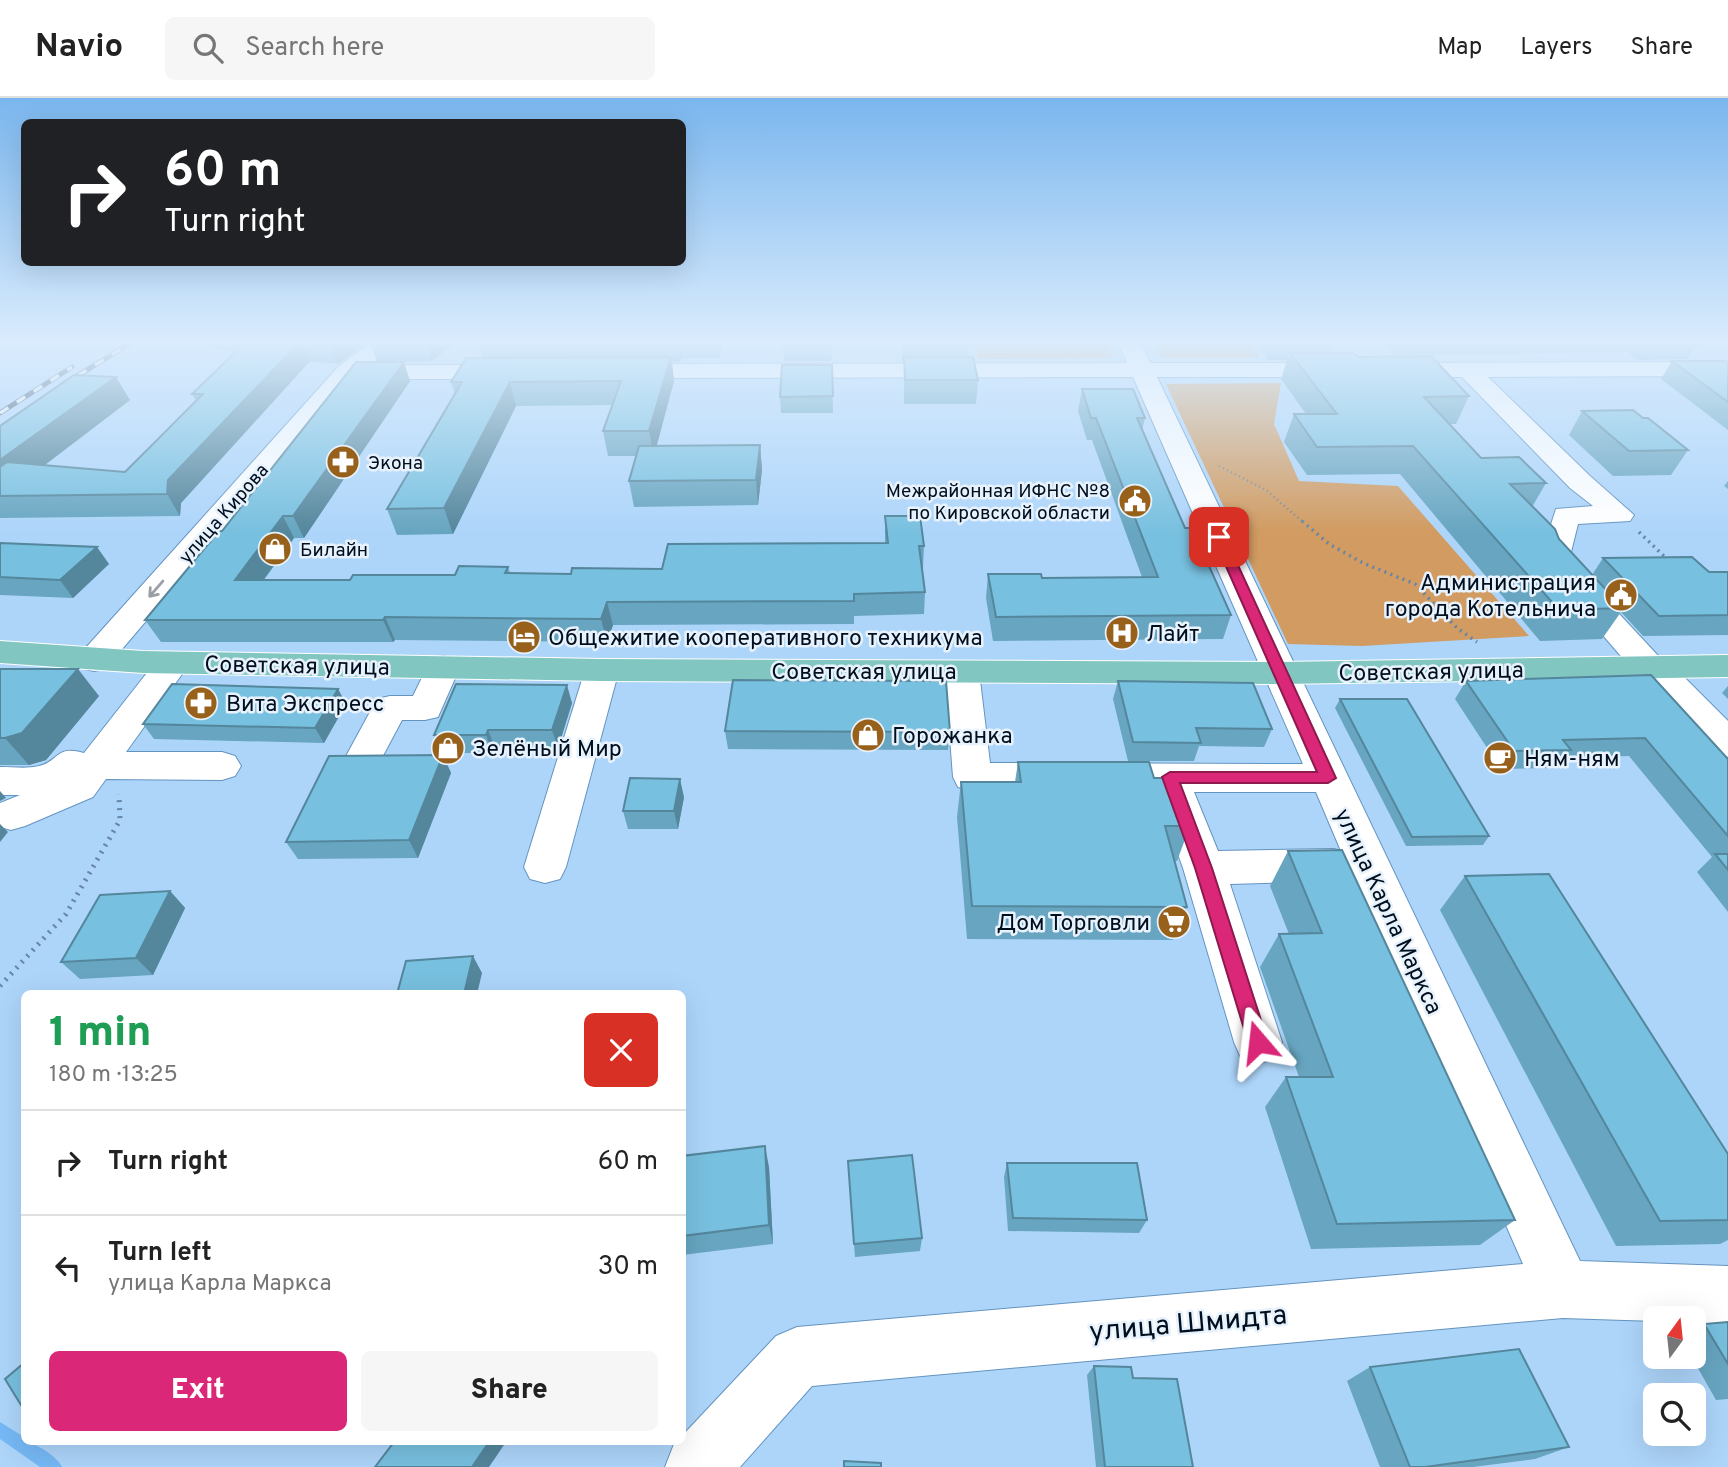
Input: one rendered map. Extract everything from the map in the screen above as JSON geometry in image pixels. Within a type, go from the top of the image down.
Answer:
[{"type":"main road","name":"Советская улица","points":[[0,652],[162,663],[602,670],[1280,673],[1728,666]]},
{"type":"street","name":"улица Кирова","points":[[94,660],[316,406]]},
{"type":"street","name":"улица Карла Маркса","points":[[1160,406],[1563,1289]]},
{"type":"street","points":[[1504,406],[1580,482],[1620,515]]},
{"type":"street","points":[[1620,515],[1566,515],[1554,561],[1650,668],[1671,684],[1728,744]]},
{"type":"street","points":[[11,815],[79,787],[107,765],[162,663]]},
{"type":"street","points":[[0,780],[36,781],[54,777],[67,769],[162,663]]},
{"type":"street","points":[[364,758],[390,708],[425,708],[443,667]]},
{"type":"street","points":[[545,867],[602,670]]},
{"type":"street","points":[[962,672],[972,777],[1328,778]]},
{"type":"street","points":[[107,765],[222,766]]},
{"type":"street","points":[[1170,777],[1204,868],[1258,1042]]},
{"type":"street","points":[[1204,868],[1367,864]]},
{"type":"street","name":"улица Шмидта","points":[[697,1467],[797,1357],[1563,1289],[1728,1295]]},
{"type":"path","points":[[1178,445],[1266,490],[1329,544],[1363,563],[1415,584],[1457,628],[1486,649]]},
{"type":"path","points":[[1620,515],[1669,562]]},
{"type":"path","points":[[0,986],[66,914],[120,820],[107,765]]},
{"type":"shaded area","points":[[1176,406],[1277,406],[1274,424],[1299,481],[1398,486],[1529,636],[1362,646],[1288,644]]},
{"type":"building","points":[[29,406],[76,406],[0,460],[0,426]]},
{"type":"building","points":[[191,406],[239,406],[168,480],[167,494],[0,496],[0,467],[7,462],[125,472]]},
{"type":"building","points":[[321,406],[372,406],[293,516],[283,516],[235,580],[350,580],[353,575],[455,575],[459,566],[508,567],[505,573],[571,574],[572,568],[662,569],[668,544],[888,543],[885,516],[920,516],[924,546],[919,546],[925,592],[854,594],[854,601],[607,602],[601,619],[385,617],[383,620],[145,620],[219,531],[222,531]]},
{"type":"building","points":[[448,406],[497,406],[444,508],[387,509]]},
{"type":"building","points":[[612,406],[656,406],[649,431],[603,431]]},
{"type":"building","points":[[1087,406],[1140,406],[1145,418],[1137,418],[1185,528],[1192,528],[1231,615],[996,617],[988,574],[1041,574],[1042,578],[1158,577],[1096,418],[1091,418]]},
{"type":"building","points":[[1331,406],[1432,406],[1481,458],[1519,457],[1546,483],[1510,484],[1555,529],[1559,539],[1623,608],[1559,610],[1413,446],[1317,447],[1294,414],[1337,414]]},
{"type":"building","points":[[1633,410],[1643,418],[1648,418],[1688,450],[1629,451],[1582,411]]},
{"type":"building","points":[[760,445],[756,480],[629,481],[639,446]]},
{"type":"building","points":[[0,543],[97,547],[60,580],[0,577]]},
{"type":"building","points":[[1692,557],[1709,572],[1728,572],[1728,615],[1659,616],[1603,558]]},
{"type":"building","points":[[0,669],[78,669],[22,733],[0,738]]},
{"type":"building","points":[[1651,675],[1728,759],[1728,836],[1645,738],[1563,740],[1571,750],[1514,751],[1466,681]]},
{"type":"building","points":[[733,680],[946,681],[950,732],[725,731]]},
{"type":"building","points":[[1118,681],[1253,683],[1272,729],[1196,728],[1201,743],[1133,742]]},
{"type":"building","points":[[172,684],[338,689],[315,728],[143,724]]},
{"type":"building","points":[[456,684],[567,685],[552,730],[488,730],[486,735],[434,735]]},
{"type":"building","points":[[1340,699],[1407,699],[1489,836],[1412,837]]},
{"type":"building","points":[[443,755],[409,840],[286,842],[329,756]]},
{"type":"building","points":[[1018,762],[1149,762],[1154,778],[1173,778],[1190,826],[1165,826],[1187,907],[972,906],[961,782],[1021,782]]},
{"type":"building","points":[[630,778],[680,779],[674,811],[623,811]]},
{"type":"building","points":[[1342,850],[1515,1220],[1337,1224],[1286,1077],[1333,1077],[1279,934],[1322,933],[1288,851]]},
{"type":"building","points":[[1715,854],[1728,854],[1728,870]]},
{"type":"building","points":[[1549,874],[1728,1154],[1728,1220],[1660,1221],[1465,876]]},
{"type":"building","points":[[170,891],[136,958],[61,962],[100,895]]},
{"type":"building","points":[[473,956],[465,990],[398,990],[406,961]]},
{"type":"building","points":[[765,1146],[769,1225],[686,1235],[686,1156]]},
{"type":"building","points":[[912,1155],[922,1238],[854,1244],[848,1161]]},
{"type":"building","points":[[1007,1163],[1137,1163],[1147,1220],[1013,1218]]},
{"type":"building","points":[[1728,1322],[1728,1364],[1706,1327],[1706,1324]]},
{"type":"building","points":[[1519,1349],[1569,1447],[1410,1467],[1370,1367]]},
{"type":"building","points":[[21,1366],[21,1405],[5,1379]]},
{"type":"building","points":[[1094,1366],[1131,1367],[1133,1378],[1177,1379],[1193,1467],[1105,1467]]},
{"type":"building","points":[[392,1445],[487,1445],[472,1467],[375,1467]]},
{"type":"building","points":[[844,1461],[881,1463],[881,1467],[844,1467]]},
{"type":"waterway","points":[[0,1430],[21,1444]]},
{"type":"waterway","points":[[22,1445],[54,1467]]},
{"type":"railway","points":[[0,413],[11,406]]},
{"type":"place","name":"Экона","points":[[343,462]]},
{"type":"place","name":"Межрайонная ИФНС №8 по Кировской области","points":[[1135,501]]},
{"type":"place","name":"Билайн","points":[[275,549]]},
{"type":"place","name":"Администрация города Котельнича","points":[[1621,595]]},
{"type":"place","name":"Лайт","points":[[1122,633]]},
{"type":"place","name":"Общежитие кооперативного техникума","points":[[524,637]]},
{"type":"place","name":"Вита Экспресс","points":[[201,703]]},
{"type":"place","name":"Горожанка","points":[[868,735]]},
{"type":"place","name":"Зелёный Мир","points":[[448,748]]},
{"type":"place","name":"Ням-ням","points":[[1500,758]]},
{"type":"place","name":"Дом Торговли","points":[[1174,922]]},
{"type":"route","points":[[1219,537],[1328,778],[1170,777],[1204,868],[1258,1042]]}]
